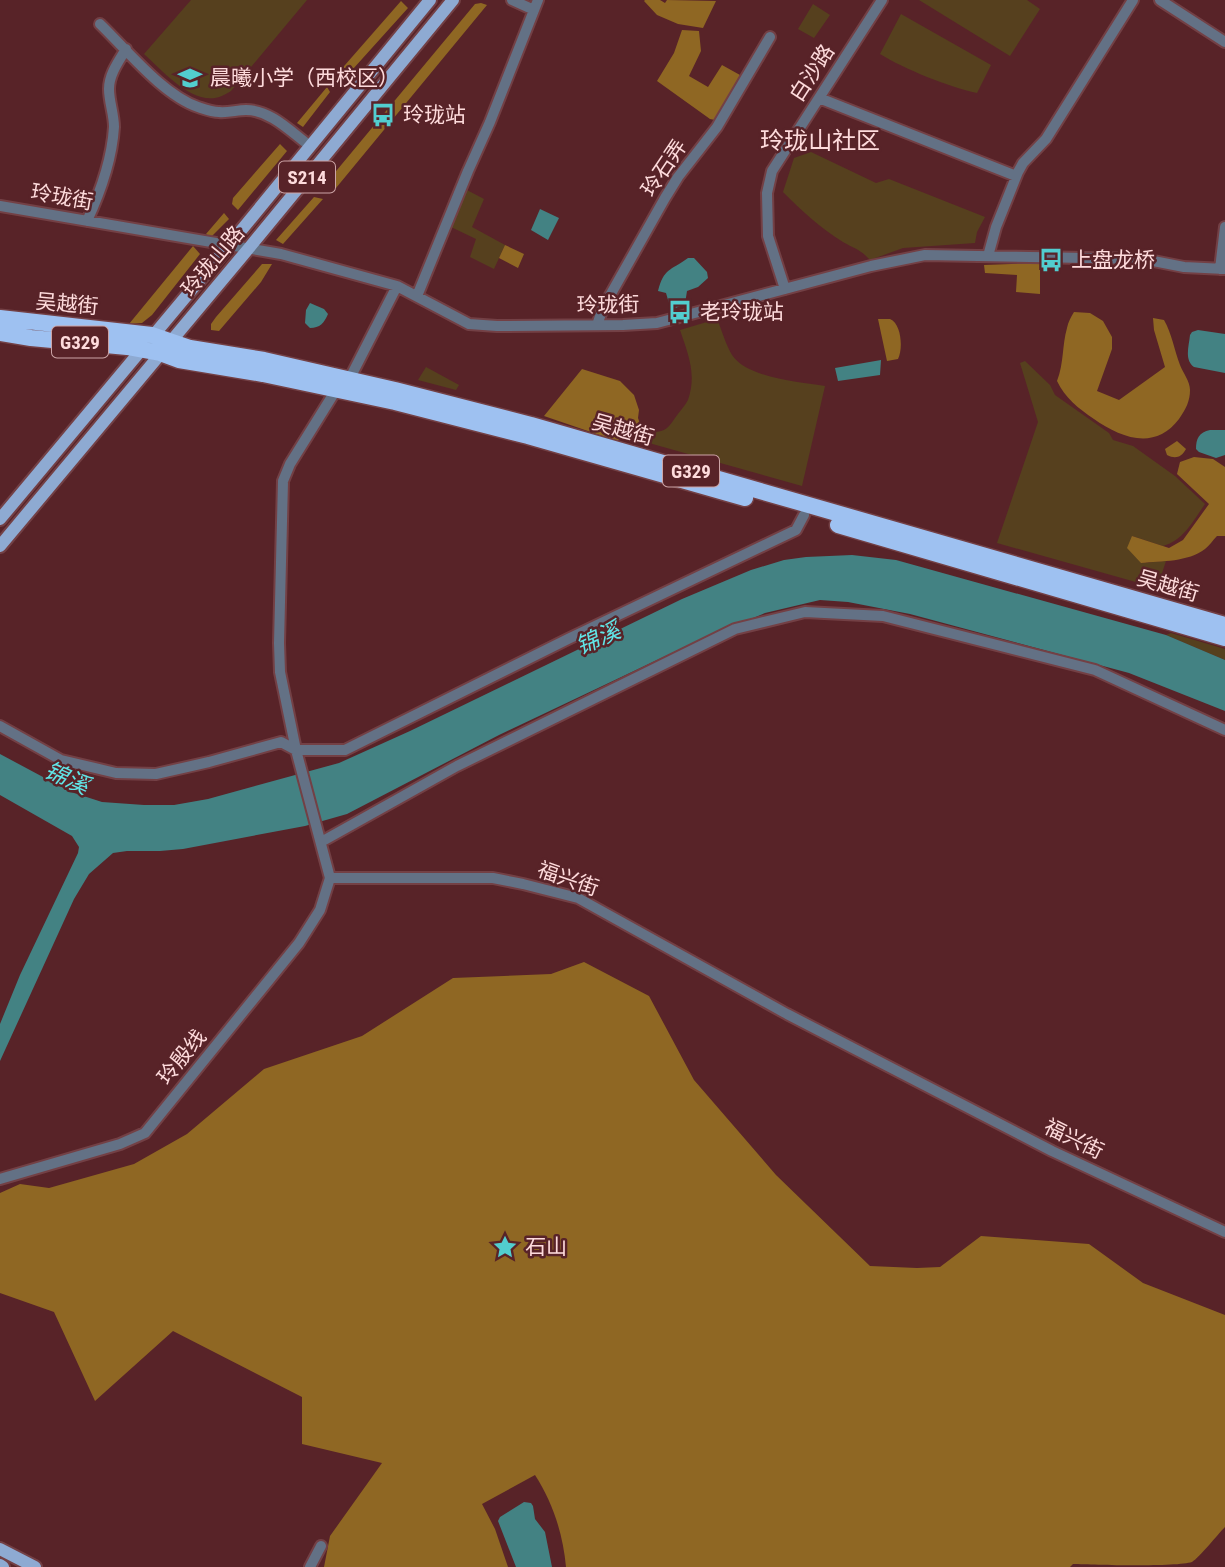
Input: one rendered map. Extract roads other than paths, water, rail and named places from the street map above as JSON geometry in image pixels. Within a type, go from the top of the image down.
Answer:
[{"type":"highway","name":"吴越街","points":[[0,318],[152,335],[179,360],[343,385],[531,425],[1225,625]]},
{"type":"highway","name":"吴越街","points":[[0,333],[140,349],[165,347]]},
{"type":"highway","name":"吴越街","points":[[343,385],[395,402],[528,436],[804,515],[1225,638]]},
{"type":"main road","name":"玲珑山路","points":[[0,519],[430,0]]},
{"type":"main road","name":"玲珑山路","points":[[0,546],[453,0]]},
{"type":"main road","points":[[0,1549],[34,1567]]},
{"type":"street","points":[[417,296],[536,5],[512,0]]},
{"type":"street","name":"白沙路","points":[[785,289],[768,236],[767,193],[772,171],[882,0]]},
{"type":"street","points":[[988,256],[996,227],[1023,163],[1046,139],[1133,0]]},
{"type":"street","points":[[1160,0],[1225,42]]},
{"type":"street","points":[[100,24],[166,90],[181,99],[217,113],[246,110],[262,113],[279,122],[310,146]]},
{"type":"street","name":"玲石弄","points":[[597,325],[603,308],[665,198],[717,127],[769,37]]},
{"type":"street","points":[[87,221],[98,198],[112,143],[114,125],[110,81],[126,49]]},
{"type":"street","points":[[819,98],[1016,176]]},
{"type":"street","name":"玲珑街","points":[[0,206],[281,254],[397,286],[469,324],[492,326],[657,323],[871,266],[925,255],[1143,259],[1184,267],[1223,269]]},
{"type":"street","points":[[1223,269],[1225,228]]},
{"type":"street","points":[[330,878],[296,750],[280,671],[284,481],[290,464],[343,385],[397,286]]},
{"type":"street","points":[[0,726],[61,760],[116,773],[156,774],[281,742],[296,750],[345,750],[796,530],[804,515]]},
{"type":"street","points":[[321,842],[457,766],[735,629],[804,612],[883,616],[1095,670],[1225,730]]},
{"type":"street","name":"玲殷线","points":[[0,1179],[120,1144],[145,1133],[299,943],[320,910],[330,878]]},
{"type":"street","name":"福兴街","points":[[330,878],[493,878],[578,898],[788,1014],[1052,1151],[1225,1232]]},
{"type":"street","points":[[310,1567],[321,1546]]},
{"type":"water","points":[[540,209],[559,218],[548,240],[531,230]]},
{"type":"water","points":[[688,258],[694,258],[707,272],[708,278],[698,287],[687,291],[685,304],[671,310],[666,293],[658,291],[660,284],[668,271]]},
{"type":"water","points":[[310,303],[324,309],[328,314],[321,324],[313,328],[305,323],[306,310]]},
{"type":"water","points":[[1198,330],[1225,334],[1225,373],[1194,367],[1189,361],[1190,335]]},
{"type":"water","points":[[881,360],[880,375],[838,381],[835,368]]},
{"type":"water","points":[[1210,430],[1225,430],[1225,455],[1216,458],[1196,449],[1199,436]]},
{"type":"water","points":[[852,555],[896,560],[1166,635],[1225,660],[1225,711],[1129,673],[910,614],[848,602],[820,600],[765,613],[695,642],[499,735],[347,814],[305,826],[183,849],[113,853],[89,874],[74,899],[0,1061],[0,1024],[79,847],[72,836],[0,795],[0,754],[71,792],[102,802],[174,805],[208,799],[339,763],[682,599],[751,570],[784,560]]},
{"type":"water","points":[[524,1502],[531,1503],[535,1519],[545,1532],[552,1567],[516,1567],[498,1521]]},
{"type":"place","name":"晨曦小学（西校区）","points":[[190,78]]},
{"type":"place","name":"玲珑站","points":[[383,115]]},
{"type":"place","name":"上盘龙桥","points":[[1051,260]]},
{"type":"place","name":"老玲珑站","points":[[680,312]]},
{"type":"place","name":"石山","points":[[505,1247]]},
{"type":"district","name":"玲珑山社区","points":[[820,141]]},
{"type":"water label","name":"锦溪","points":[[598,638]]},
{"type":"water label","name":"锦溪","points":[[67,778]]}]
